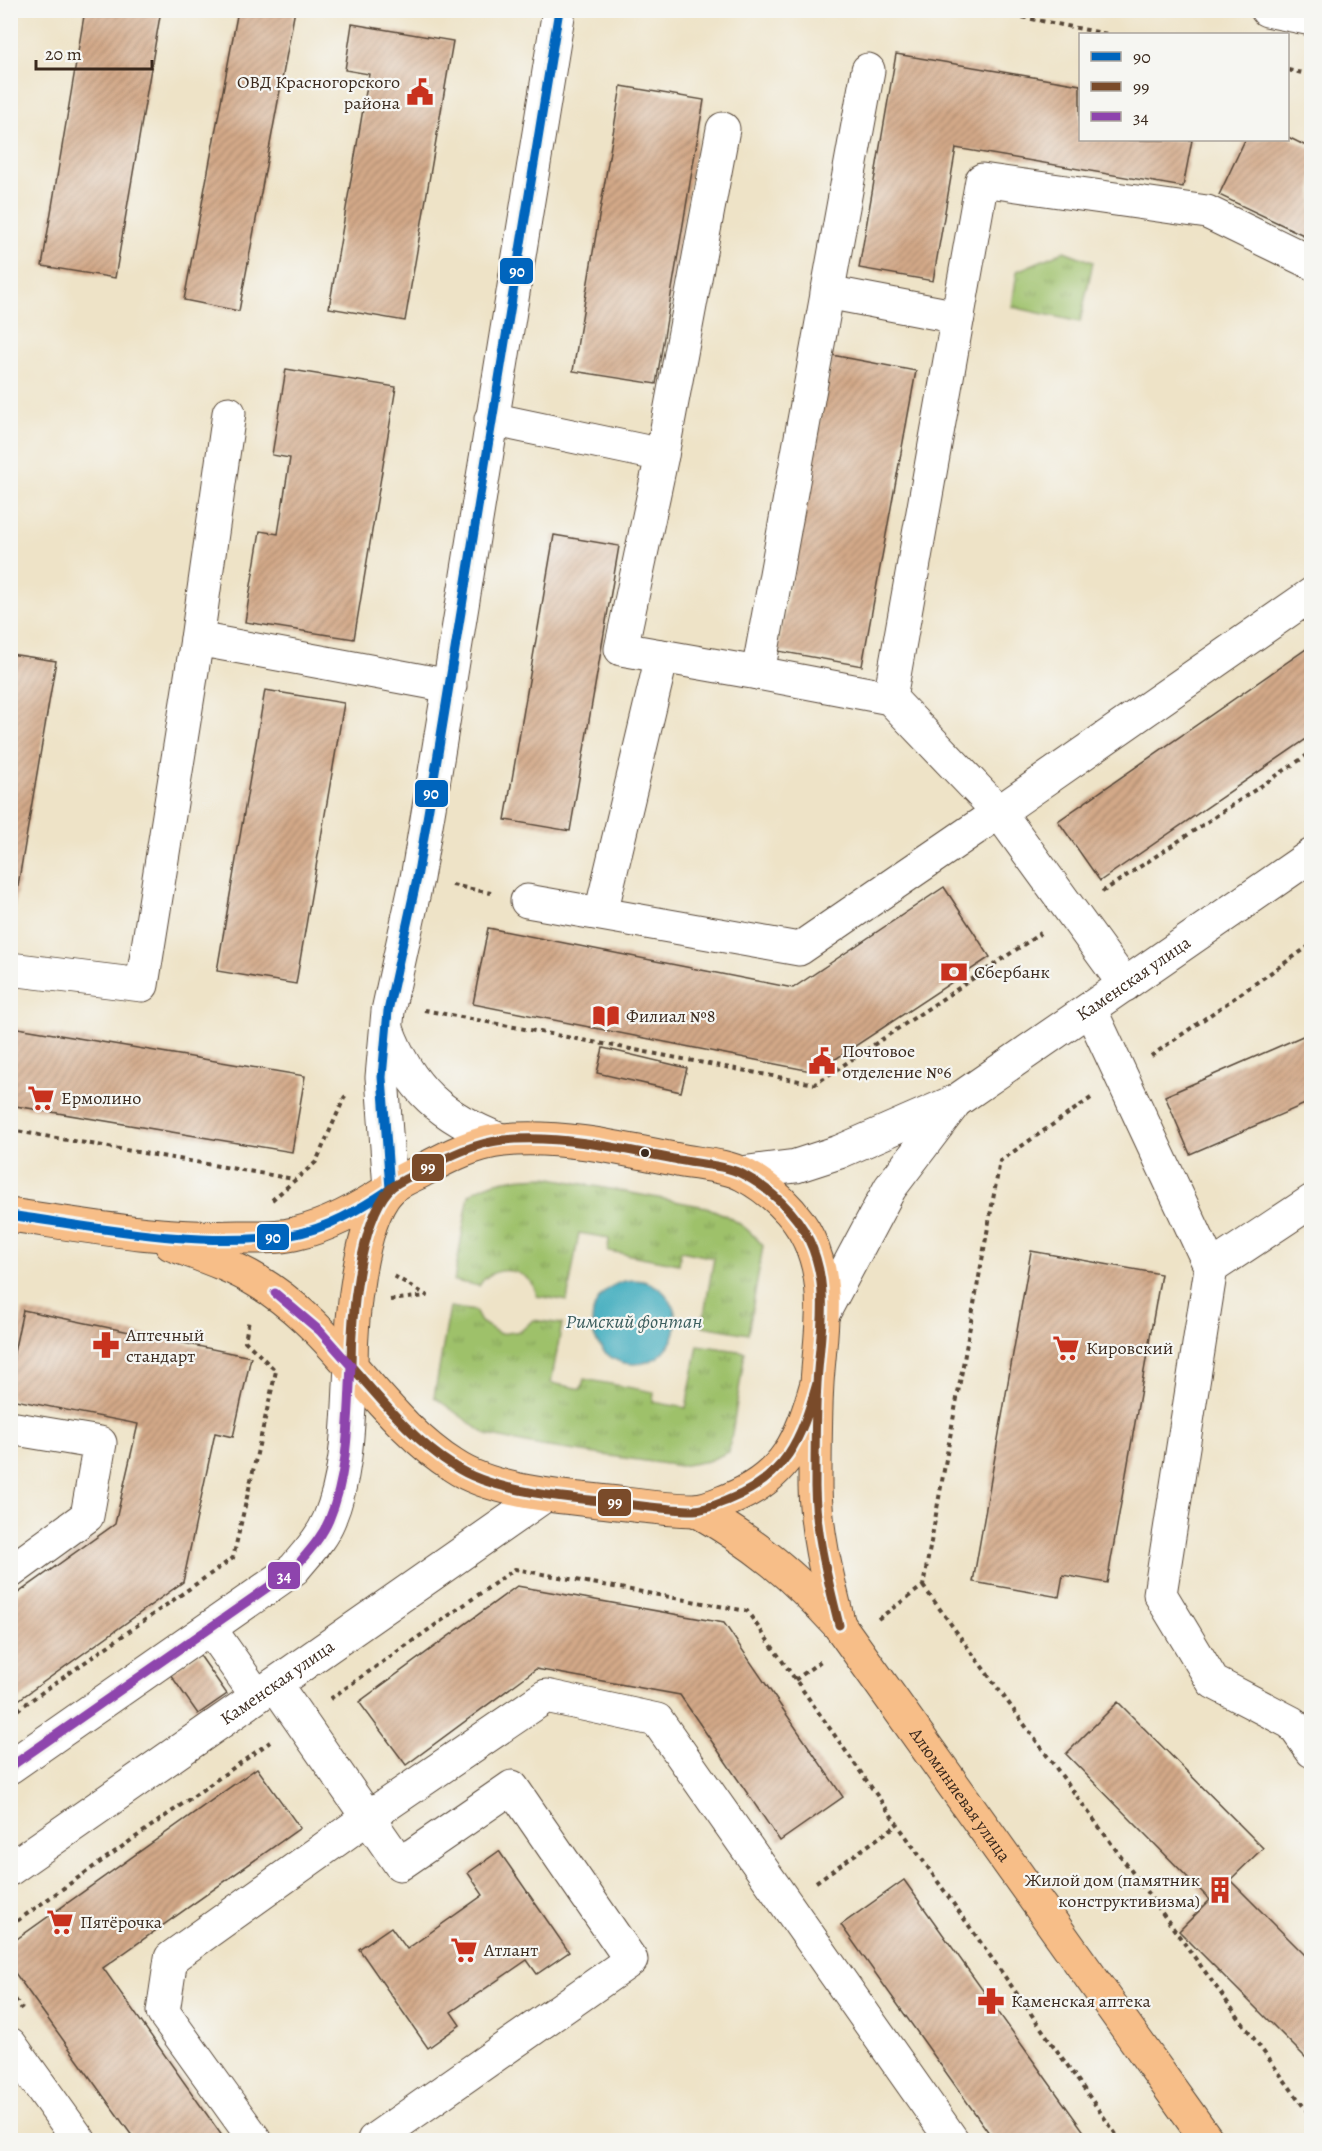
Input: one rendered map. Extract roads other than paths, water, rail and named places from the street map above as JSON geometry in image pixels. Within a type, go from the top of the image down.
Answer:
[{"type":"main road","points":[[10,1215],[150,1236],[214,1238],[292,1234],[326,1224],[359,1209],[468,1148],[501,1140],[536,1139],[637,1151],[741,1173],[766,1189],[792,1213],[809,1239],[821,1275],[824,1312],[817,1383],[816,1515],[823,1557],[840,1625]]},
{"type":"main road","points":[[351,1366],[354,1299],[362,1258],[376,1215],[390,1190]]},
{"type":"main road","points":[[150,1236],[257,1280],[288,1303],[320,1331],[413,1436],[456,1468],[495,1483],[544,1496],[696,1510],[749,1491],[776,1471],[792,1451],[805,1426],[817,1383]]},
{"type":"main road","points":[[696,1510],[774,1560],[798,1580],[840,1625]]},
{"type":"main road","name":"Алюминиевая улица","points":[[840,1625],[1207,2140]]},
{"type":"street","points":[[390,1190],[382,1077],[386,1028],[417,878],[450,686],[491,418],[559,10]]},
{"type":"street","points":[[1267,10],[1311,19]]},
{"type":"street","points":[[758,673],[868,70]]},
{"type":"street","points":[[723,129],[662,454],[621,649],[890,699],[999,812],[1125,985]]},
{"type":"street","points":[[890,699],[982,180],[1207,212],[1311,263]]},
{"type":"street","points":[[827,292],[958,317]]},
{"type":"street","points":[[10,969],[142,986],[197,639],[229,413]]},
{"type":"street","points":[[491,418],[662,454]]},
{"type":"street","points":[[527,900],[799,949],[1311,594]]},
{"type":"street","points":[[197,639],[450,686]]},
{"type":"street","points":[[601,913],[662,656]]},
{"type":"street","name":"Каменская улица","points":[[956,1101],[1311,855]]},
{"type":"street","points":[[1090,1009],[1211,1268],[1160,1593],[1213,1682],[1292,1723],[1311,1751]]},
{"type":"street","points":[[386,1028],[403,1068],[421,1092],[448,1114],[472,1129],[501,1140]]},
{"type":"street","points":[[741,1173],[796,1166],[839,1152],[956,1101]]},
{"type":"street","points":[[824,1312],[890,1188],[956,1101]]},
{"type":"street","points":[[1211,1268],[1311,1201]]},
{"type":"street","points":[[10,1767],[294,1569],[315,1544],[329,1519],[346,1442],[351,1366]]},
{"type":"street","points":[[10,1428],[100,1443],[87,1516],[10,1572]]},
{"type":"street","name":"Каменская улица","points":[[10,1869],[544,1496]]},
{"type":"street","points":[[210,1629],[266,1690],[300,1720],[400,1864],[512,1787],[631,1960],[374,2140]]},
{"type":"street","points":[[255,2140],[163,2012],[171,1958],[367,1818],[546,1696],[657,1720],[952,2140]]},
{"type":"street","points":[[10,2044],[79,2140]]},
{"type":"water","name":"Римский фонтан","points":[[634,1280],[657,1287],[669,1299],[676,1322],[669,1345],[657,1357],[634,1364],[611,1357],[599,1345],[592,1322],[599,1299],[611,1287]]},
{"type":"place","name":"ОВД Красногорского района","points":[[420,92]]},
{"type":"place","name":"Сбербанк","points":[[954,972]]},
{"type":"place","name":"Филиал №8","points":[[606,1016]]},
{"type":"place","name":"Почтовое отделение №6","points":[[822,1061]]},
{"type":"place","name":"Ермолино","points":[[41,1098]]},
{"type":"place","name":"Аптечный стандарт","points":[[106,1345]]},
{"type":"place","name":"Кировский","points":[[1066,1348]]},
{"type":"place","name":"Жилой дом (памятник конструктивизма)","points":[[1220,1890]]},
{"type":"place","name":"Пятёрочка","points":[[60,1922]]},
{"type":"place","name":"Атлант","points":[[464,1950]]},
{"type":"place","name":"Каменская аптека","points":[[991,2001]]}]
